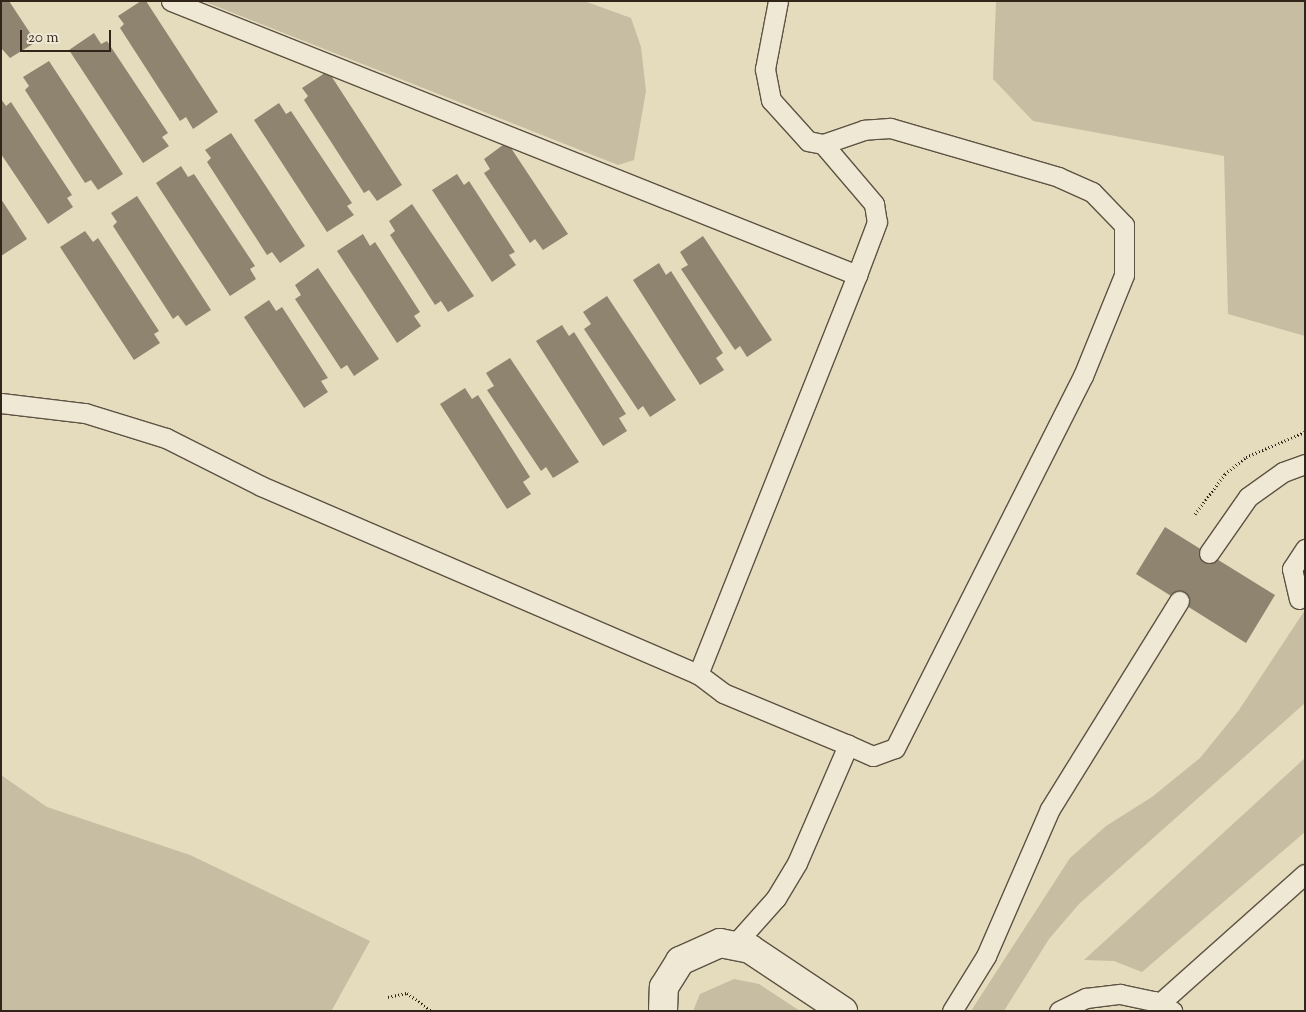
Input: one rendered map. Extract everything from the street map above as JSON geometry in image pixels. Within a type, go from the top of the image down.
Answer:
[{"type":"main road","points":[[663,1011],[664,987],[680,961],[705,946],[735,944],[763,956],[842,1011]]},
{"type":"lane","points":[[171,1],[857,275]]},
{"type":"lane","points":[[1,403],[85,413],[166,438],[261,486],[698,674],[723,692],[873,756],[895,748],[1083,376],[1124,275],[1124,225],[1092,192],[1059,177],[890,128],[864,130],[823,144],[808,142],[771,100],[765,69],[778,1]]},
{"type":"lane","points":[[698,674],[877,222],[874,204],[823,144]]},
{"type":"lane","points":[[1209,553],[1248,497],[1283,472],[1305,464]]},
{"type":"lane","points":[[1299,599],[1292,569],[1305,548]]},
{"type":"lane","points":[[952,1011],[986,956],[1050,809],[1179,601]]},
{"type":"lane","points":[[735,944],[776,898],[793,870],[848,745]]},
{"type":"lane","points":[[1059,1011],[1103,995],[1137,996],[1166,1007],[1305,874]]},
{"type":"path","points":[[1195,514],[1225,474],[1246,457],[1305,432]]},
{"type":"path","points":[[388,997],[407,994],[432,1011]]},
{"type":"shaded area","points":[[203,1],[584,1],[631,18],[641,47],[646,91],[634,160],[618,165]]},
{"type":"shaded area","points":[[996,1],[1305,1],[1305,336],[1228,314],[1224,156],[1033,121],[993,79]]},
{"type":"shaded area","points":[[1305,610],[1305,703],[1079,904],[1049,939],[1004,1011],[971,1011],[1070,858],[1106,826],[1152,797],[1200,758],[1239,710]]},
{"type":"shaded area","points":[[1305,758],[1305,832],[1142,972],[1114,961],[1084,960]]},
{"type":"shaded area","points":[[1,775],[47,807],[190,855],[370,941],[332,1010],[1,1011]]},
{"type":"shaded area","points":[[734,979],[759,984],[800,1011],[693,1011],[700,994]]},
{"type":"building","points":[[1,1],[9,1],[36,42],[10,58],[1,48]]},
{"type":"building","points":[[141,1],[146,1],[218,112],[193,129],[186,117],[180,121],[120,28],[124,24],[118,16]]},
{"type":"building","points":[[94,33],[101,44],[107,41],[168,133],[162,137],[169,146],[143,163],[69,50]]},
{"type":"building","points":[[49,61],[123,174],[98,190],[91,180],[85,183],[25,90],[29,86],[23,77]]},
{"type":"building","points":[[328,71],[402,185],[377,201],[369,190],[364,193],[304,100],[308,96],[302,88]]},
{"type":"building","points":[[1,99],[6,106],[11,102],[72,195],[67,198],[73,207],[48,224],[1,154]]},
{"type":"building","points":[[279,103],[286,114],[291,111],[352,203],[347,206],[354,215],[327,232],[254,120]]},
{"type":"building","points":[[231,133],[305,246],[280,263],[272,252],[267,255],[207,162],[211,158],[205,150]]},
{"type":"building","points":[[507,142],[568,234],[543,250],[535,239],[530,243],[484,173],[490,169],[484,159]]},
{"type":"building","points":[[181,166],[188,177],[194,174],[255,266],[250,269],[256,279],[230,296],[156,183]]},
{"type":"building","points":[[457,174],[464,185],[469,181],[515,252],[509,255],[516,265],[492,282],[432,190]]},
{"type":"building","points":[[137,196],[211,310],[186,326],[178,315],[173,319],[113,226],[117,222],[111,213]]},
{"type":"building","points":[[1,199],[27,239],[1,256]]},
{"type":"building","points":[[412,204],[474,296],[448,312],[441,301],[435,305],[390,235],[395,231],[389,221]]},
{"type":"building","points":[[85,231],[93,242],[98,238],[159,331],[154,334],[160,343],[134,360],[60,247]]},
{"type":"building","points":[[363,234],[370,246],[375,242],[420,312],[414,316],[421,326],[397,343],[337,251]]},
{"type":"building","points":[[703,236],[772,340],[747,357],[740,346],[735,350],[681,269],[688,265],[680,252]]},
{"type":"building","points":[[659,263],[666,275],[671,271],[723,353],[716,358],[724,370],[700,385],[633,280]]},
{"type":"building","points":[[318,268],[379,359],[354,376],[347,365],[341,369],[295,299],[301,295],[295,285]]},
{"type":"building","points":[[607,296],[676,400],[650,417],[643,406],[638,410],[584,329],[591,324],[583,312]]},
{"type":"building","points":[[269,300],[276,311],[282,307],[328,378],[321,381],[328,392],[304,408],[244,317]]},
{"type":"building","points":[[562,325],[569,336],[574,332],[626,414],[619,418],[627,431],[603,446],[536,341]]},
{"type":"building","points":[[510,358],[579,462],[553,478],[546,467],[541,471],[487,390],[494,386],[486,373]]},
{"type":"building","points":[[465,388],[472,399],[478,395],[530,477],[523,482],[531,494],[507,509],[440,404]]},
{"type":"building","points":[[1165,527],[1275,595],[1246,643],[1136,574]]}]
